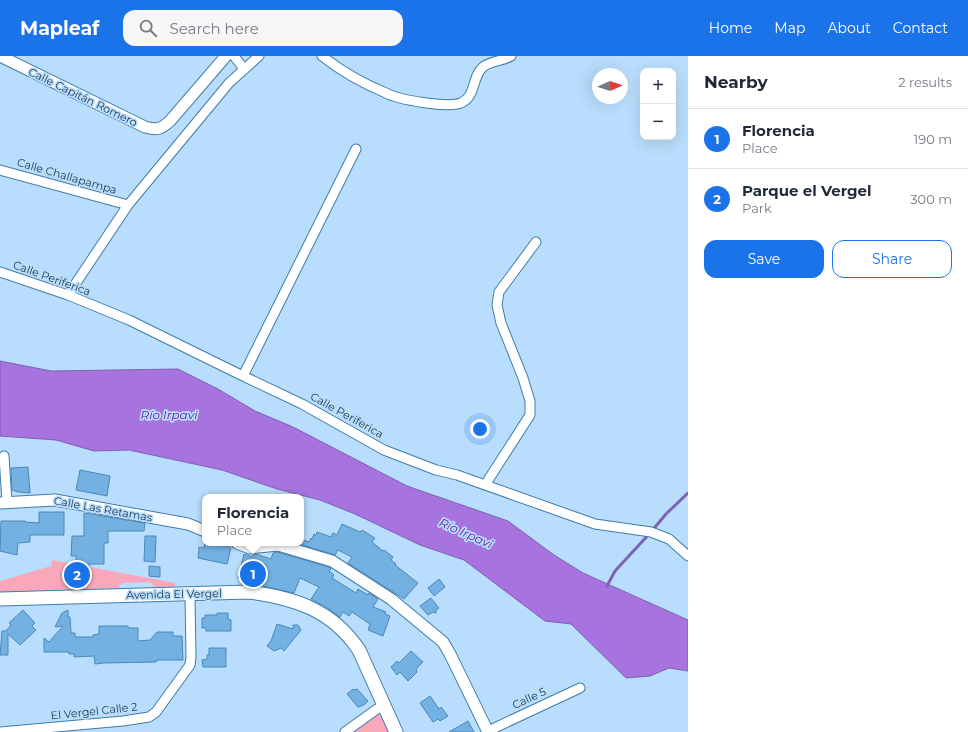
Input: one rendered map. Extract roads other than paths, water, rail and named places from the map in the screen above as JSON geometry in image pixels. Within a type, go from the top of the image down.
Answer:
[{"type":"main road","name":"Avenida El Vergel","points":[[0,599],[249,592],[274,596],[300,603],[320,612],[338,625],[351,638],[359,650],[396,732]]},
{"type":"street","name":"Calle Capitán Romero","points":[[0,56],[145,127],[156,130],[170,121],[226,56]]},
{"type":"street","points":[[234,56],[244,69]]},
{"type":"street","points":[[68,295],[128,205],[230,83],[259,56]]},
{"type":"street","points":[[322,56],[336,67],[387,94],[426,103],[448,105],[461,103],[468,98],[478,73],[484,66],[511,56]]},
{"type":"street","points":[[243,376],[356,149]]},
{"type":"street","name":"Calle Challapampa","points":[[0,170],[128,205]]},
{"type":"street","points":[[485,485],[530,415],[530,400],[501,322],[497,305],[500,292],[536,242]]},
{"type":"street","name":"Calle Periferica","points":[[0,272],[68,295],[129,320],[302,404],[384,450],[436,470],[457,475],[595,524],[651,532],[669,539],[688,556]]},
{"type":"street","points":[[3,502],[4,456]]},
{"type":"street","name":"Calle Las Retamas","points":[[3,502],[55,500],[188,524],[202,530]]},
{"type":"street","points":[[245,546],[250,548],[269,546]]},
{"type":"street","points":[[281,546],[332,561],[391,598],[443,642],[488,731]]},
{"type":"street","name":"El Vergel Calle 2","points":[[0,732],[123,721],[149,717],[156,712],[190,665],[190,594]]},
{"type":"street","name":"Calle 5","points":[[488,731],[580,688]]},
{"type":"street","points":[[345,732],[385,705]]},
{"type":"water","name":"Río Irpavi","points":[[0,361],[51,371],[178,369],[218,389],[255,411],[293,427],[407,486],[508,521],[554,555],[583,573],[688,620],[688,671],[669,668],[650,676],[626,678],[571,624],[545,621],[464,560],[420,545],[355,514],[320,500],[304,496],[304,494],[297,494],[277,489],[222,470],[129,450],[94,451],[56,440],[0,436]]},
{"type":"waterway","points":[[607,586],[615,571],[666,514],[688,493]]},
{"type":"place","name":"Florencia","points":[[253,574]]},
{"type":"place","name":"Parque el Vergel","points":[[77,575]]}]
